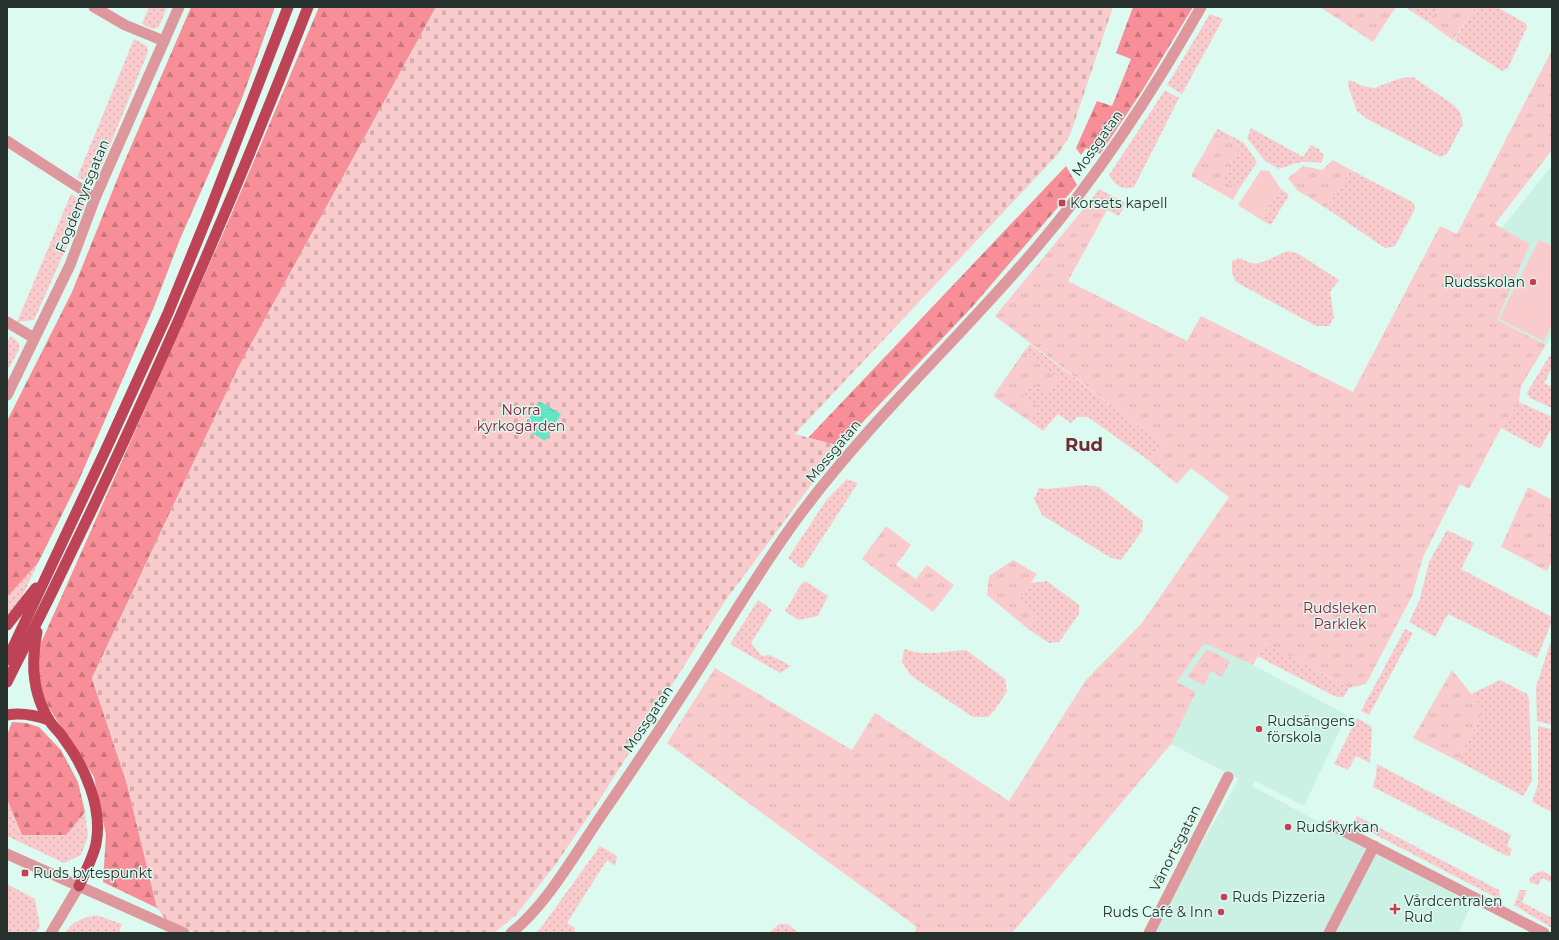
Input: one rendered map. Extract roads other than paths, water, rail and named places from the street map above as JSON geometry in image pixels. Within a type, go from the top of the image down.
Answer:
[{"type":"main road","points":[[7,660],[168,313],[210,210],[288,7]]},
{"type":"main road","points":[[7,682],[117,458],[268,110],[308,7]]},
{"type":"main road","points":[[7,625],[51,568]]},
{"type":"main road","points":[[40,616],[33,659],[35,682],[40,700],[49,720],[75,756],[92,794],[97,816],[98,832],[96,845],[79,886]]},
{"type":"main road","points":[[7,715],[19,713],[29,714],[49,720]]},
{"type":"street","points":[[94,7],[125,25],[164,41]]},
{"type":"street","name":"Fogdemyrsgatan","points":[[7,395],[70,265],[95,198],[179,7]]},
{"type":"street","name":"Mossgatan","points":[[511,933],[543,900],[566,867],[664,722],[756,579],[802,512],[842,462],[900,396],[1036,248],[1092,179],[1170,62],[1201,7]]},
{"type":"street","points":[[7,141],[95,198]]},
{"type":"street","points":[[7,322],[34,338]]},
{"type":"street","name":"Vänortsgatan","points":[[1149,933],[1228,777]]},
{"type":"street","points":[[1332,825],[1544,933]]},
{"type":"street","points":[[1329,933],[1374,846]]},
{"type":"street","points":[[7,854],[184,933]]},
{"type":"street","points":[[51,933],[79,886]]},
{"type":"water","points":[[539,401],[561,414],[545,441],[523,427]]},
{"type":"place","name":"Korsets kapell","points":[[1062,203]]},
{"type":"place","name":"Rudsskolan","points":[[1533,282]]},
{"type":"place","name":"Rudsängens förskola","points":[[1259,729]]},
{"type":"place","name":"Rudskyrkan","points":[[1288,827]]},
{"type":"place","name":"Ruds bytespunkt","points":[[25,873]]},
{"type":"place","name":"Ruds Pizzeria","points":[[1224,897]]},
{"type":"place","name":"Vårdcentralen Rud","points":[[1395,909]]},
{"type":"place","name":"Ruds Café & Inn","points":[[1221,912]]},
{"type":"district","name":"Rud","points":[[1084,445]]},
{"type":"park label","name":"Norra kyrkogården","points":[[521,418]]},
{"type":"park label","name":"Rudsleken Parklek","points":[[1340,616]]}]
